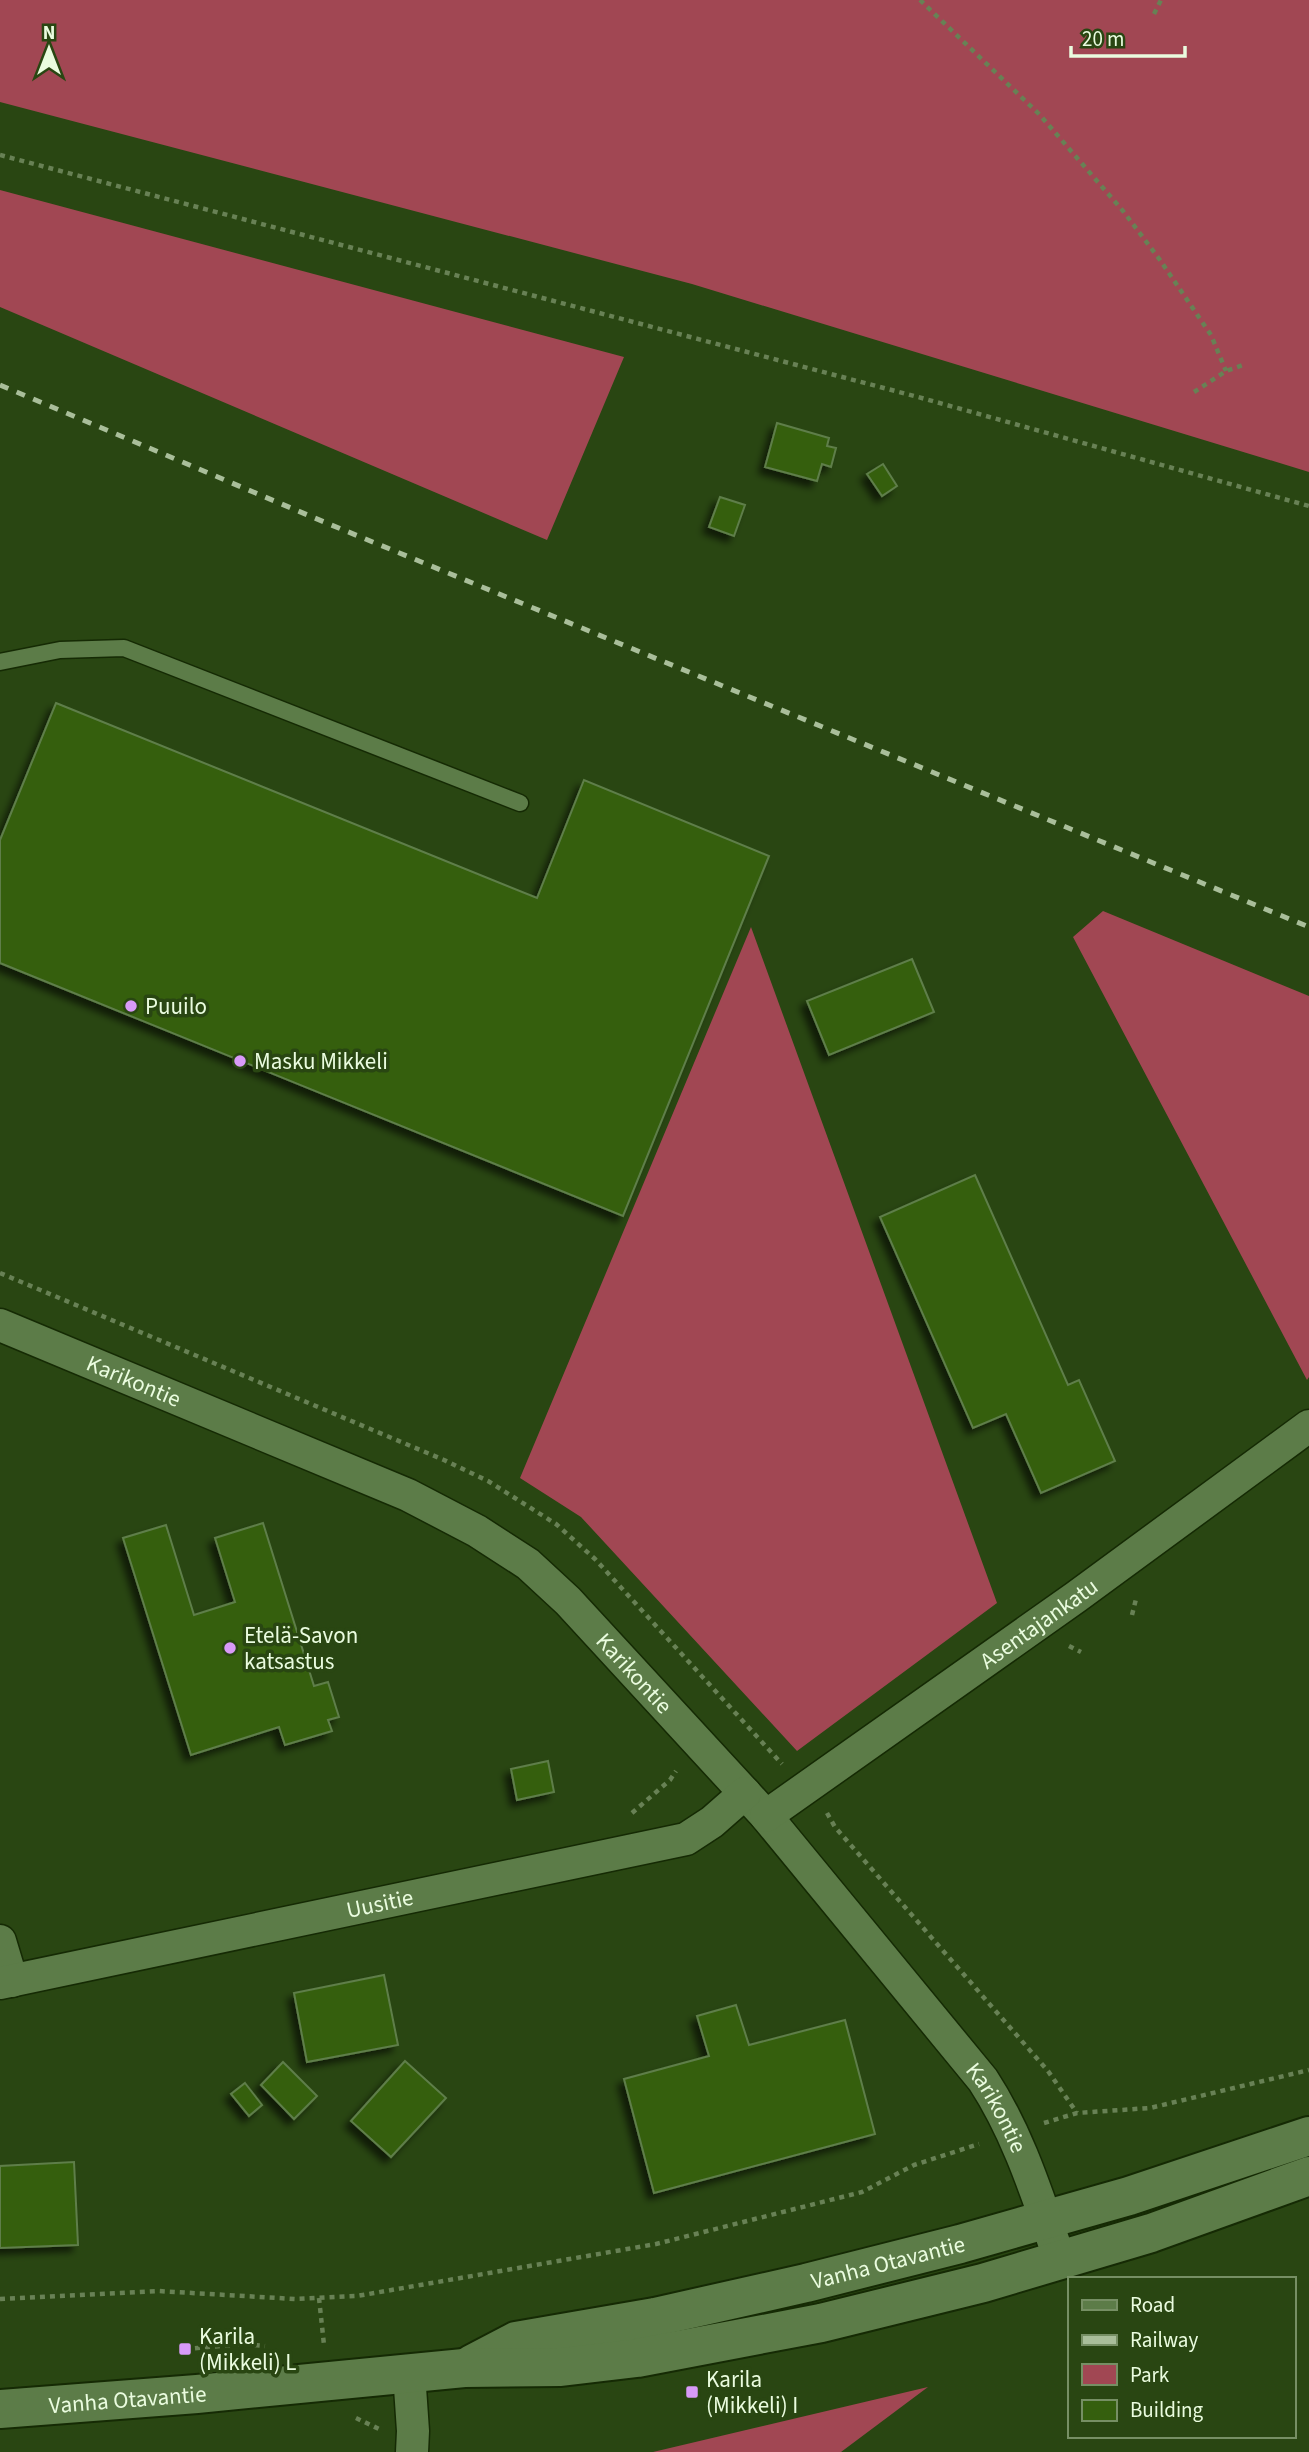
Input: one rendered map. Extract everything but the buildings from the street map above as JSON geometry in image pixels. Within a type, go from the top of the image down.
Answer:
[{"type":"main road","name":"Vanha Otavantie","points":[[464,2368],[516,2341],[655,2317],[960,2244],[1129,2196],[1309,2136]]},
{"type":"main road","name":"Vanha Otavantie","points":[[0,2409],[197,2394],[464,2368],[561,2367],[637,2358],[821,2323],[984,2283],[1151,2233],[1309,2176]]},
{"type":"street","name":"Karikontie","points":[[0,1325],[408,1495],[477,1531],[528,1564],[568,1601],[766,1816],[984,2080],[1003,2111],[1060,2260]]},
{"type":"street","name":"Asentajankatu","points":[[766,1816],[1076,1597],[1309,1426]]},
{"type":"street","name":"Uusitie","points":[[6,1982],[685,1839],[712,1822],[745,1793]]},
{"type":"street","points":[[0,1941],[6,1982]]},
{"type":"street","points":[[409,2373],[412,2449]]},
{"type":"lane","points":[[0,662],[60,650],[124,648],[520,803]]},
{"type":"path","points":[[920,0],[1039,114],[1107,192],[1194,309],[1211,335],[1226,371]]},
{"type":"path","points":[[1154,14],[1161,0]]},
{"type":"path","points":[[0,155],[905,393],[1309,506]]},
{"type":"path","points":[[1194,392],[1226,371],[1246,364]]},
{"type":"path","points":[[1061,1642],[1081,1652]]},
{"type":"path","points":[[833,1802],[827,1814],[835,1827],[1048,2071],[1077,2113]]},
{"type":"path","points":[[1051,2120],[1077,2113],[1150,2108],[1309,2070]]},
{"type":"path","points":[[0,2299],[158,2291],[295,2299],[357,2296],[656,2244],[862,2192],[914,2165],[961,2149]]},
{"type":"path","points":[[319,2298],[324,2350]]},
{"type":"path","points":[[355,2417],[412,2449]]},
{"type":"green space","points":[[0,0],[1309,0],[1309,472],[692,284],[0,102]]},
{"type":"green space","points":[[0,190],[624,357],[547,540],[0,307]]},
{"type":"green space","points":[[1103,911],[1309,996],[1307,1380],[1073,937]]},
{"type":"green space","points":[[751,927],[997,1603],[797,1751],[581,1517],[520,1478]]},
{"type":"green space","points":[[928,2387],[841,2452],[653,2452]]},
{"type":"railway","points":[[0,385],[329,524],[1309,927]]},
{"type":"place","name":"Puuilo","points":[[131,1006]]},
{"type":"place","name":"Masku Mikkeli","points":[[240,1061]]},
{"type":"place","name":"Etelä-Savon katsastus","points":[[230,1648]]},
{"type":"place","name":"Karila (Mikkeli) L","points":[[185,2349]]},
{"type":"place","name":"Karila (Mikkeli) I","points":[[692,2392]]}]
